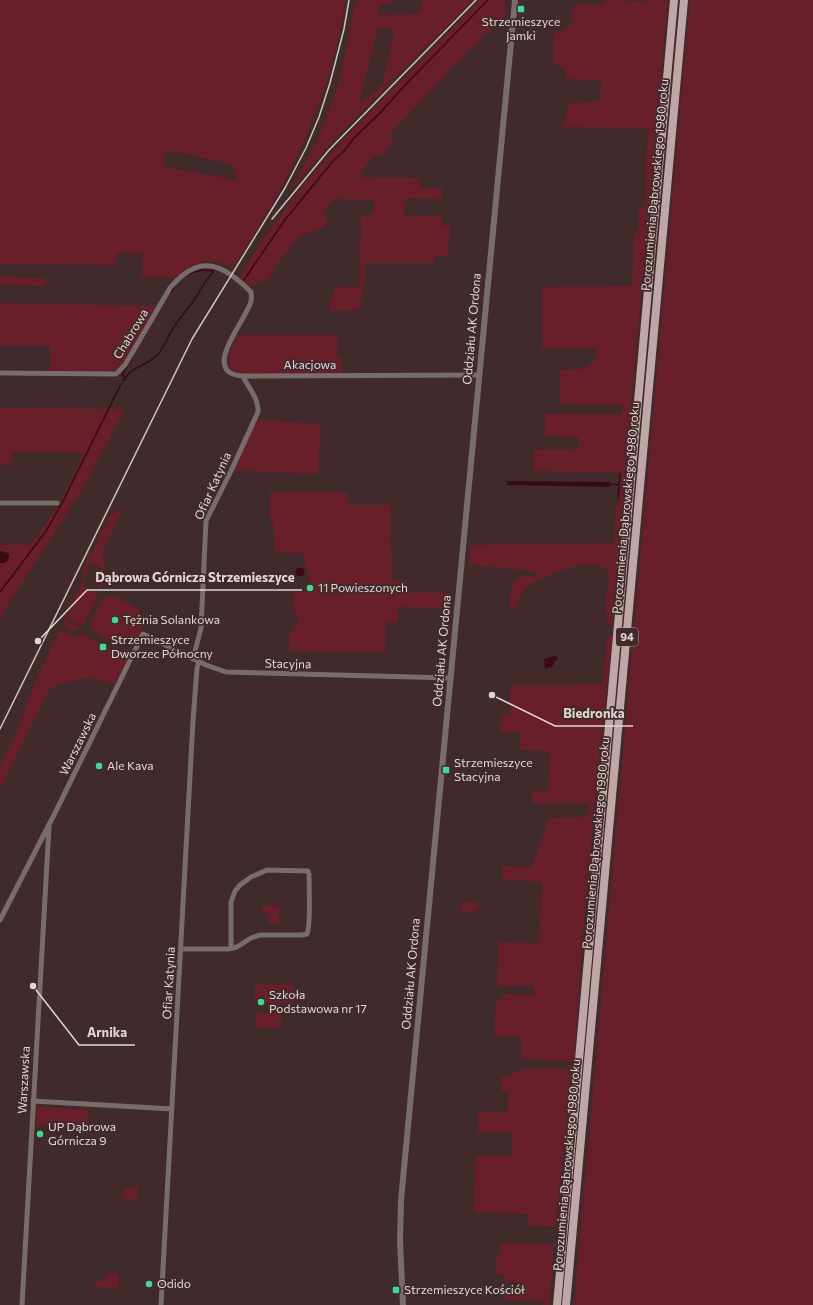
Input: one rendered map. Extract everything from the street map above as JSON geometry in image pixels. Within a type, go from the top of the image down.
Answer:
[{"type":"main road","name":"Porozumienia Dąbrowskiego 1980 roku","points":[[557,1305],[674,0]]},
{"type":"main road","name":"Porozumienia Dąbrowskiego 1980 roku","points":[[566,1305],[684,0]]},
{"type":"street","name":"Oddziału AK Ordona","points":[[403,1305],[400,1236],[401,1200],[515,0]]},
{"type":"street","name":"Chabrowa","points":[[0,373],[116,374],[125,365],[170,288],[181,275],[194,268],[208,265],[216,267],[238,280],[251,292]]},
{"type":"street","name":"Akacjowa","points":[[251,292],[251,302],[228,345],[224,356],[224,363],[228,371],[234,374],[243,376],[479,375]]},
{"type":"street","name":"Ofiar Katynia","points":[[194,659],[201,628],[206,521],[256,418],[258,407],[257,402],[243,376]]},
{"type":"street","points":[[0,503],[57,503]]},
{"type":"street","name":"Stacyjna","points":[[139,643],[143,634],[199,662],[219,670],[238,673],[450,678]]},
{"type":"street","name":"Warszawska","points":[[22,1305],[33,1101],[41,855],[49,824],[139,643]]},
{"type":"street","name":"Ofiar Katynia","points":[[161,1305],[195,698],[197,668],[199,662]]},
{"type":"street","points":[[0,920],[41,855],[49,824]]},
{"type":"street","points":[[181,948],[231,948],[237,947],[251,938],[260,936],[307,934],[309,930],[308,871],[267,870],[251,877],[240,885],[231,902],[231,948]]},
{"type":"street","points":[[33,1101],[172,1109]]},
{"type":"shaded area","points":[[0,0],[345,0],[335,52],[328,77],[310,127],[275,199],[235,264],[225,266],[218,261],[205,261],[193,264],[175,278],[142,277],[143,254],[117,253],[116,265],[0,264]],"holes":[[[165,150],[233,164],[237,180],[164,167]]]},
{"type":"shaded area","points":[[356,0],[394,0],[384,5],[380,3],[379,15],[418,14],[422,3],[421,0],[473,0],[338,135],[291,190],[319,137],[337,88]],"holes":[[[378,28],[394,30],[383,84],[365,100],[359,103]]]},
{"type":"shaded area","points":[[480,0],[503,0],[507,7],[507,13],[451,69],[390,134],[390,139],[395,139],[385,153],[373,157],[357,177],[419,178],[419,188],[442,188],[442,199],[405,198],[404,216],[442,216],[442,225],[450,226],[448,256],[435,256],[434,263],[366,263],[364,287],[359,310],[329,311],[334,287],[360,287],[361,216],[370,218],[370,213],[373,213],[374,200],[334,199],[322,213],[324,216],[329,215],[325,226],[314,232],[301,234],[277,264],[268,280],[251,285],[242,281],[241,275],[259,245],[296,194],[341,142]]},
{"type":"shaded area","points":[[605,0],[646,2],[646,0],[668,0],[612,624],[608,625],[605,600],[610,575],[599,565],[590,564],[575,566],[532,583],[521,595],[515,609],[509,609],[511,586],[522,575],[536,577],[535,571],[470,565],[470,545],[614,543],[616,503],[620,503],[622,472],[533,471],[534,450],[579,449],[579,437],[545,436],[545,414],[622,414],[622,405],[561,404],[559,370],[583,369],[595,361],[597,349],[542,348],[542,287],[632,286],[634,233],[639,232],[639,207],[645,207],[646,157],[649,128],[563,127],[569,103],[600,101],[601,80],[566,79],[563,68],[553,62],[554,31],[562,31],[571,25],[572,9],[579,4],[605,5]]},
{"type":"shaded area","points":[[690,0],[813,0],[813,1305],[574,1305]]},
{"type":"shaded area","points":[[0,277],[45,278],[45,286],[0,285]]},
{"type":"shaded area","points":[[0,303],[156,306],[128,357],[123,364],[115,370],[50,371],[50,346],[0,346]]},
{"type":"shaded area","points":[[237,335],[338,335],[337,358],[342,358],[342,374],[245,374],[231,368],[229,364],[229,354]]},
{"type":"shaded area","points":[[0,408],[125,409],[82,490],[8,605],[0,620],[0,545],[30,544],[60,501],[84,453],[13,451],[12,465],[0,465]]},
{"type":"shaded area","points":[[252,419],[321,424],[318,474],[228,470]]},
{"type":"shaded area","points":[[507,481],[610,482],[610,487],[507,485]]},
{"type":"shaded area","points":[[270,492],[348,493],[349,505],[391,505],[390,542],[393,567],[392,581],[401,581],[400,592],[450,593],[448,608],[398,607],[398,622],[386,622],[385,652],[289,651],[289,636],[299,621],[293,607],[294,592],[311,592],[312,587],[307,573],[303,553],[275,552],[273,522],[270,517]]},
{"type":"shaded area","points":[[123,509],[102,552],[105,565],[105,575],[101,588],[98,589],[100,585],[94,582],[101,567],[91,562],[86,571],[88,572],[83,581],[85,582],[83,586],[98,595],[84,624],[80,625],[66,618],[65,616],[66,614],[68,615],[73,606],[71,605],[84,578],[82,576],[83,568],[112,513]]},
{"type":"shaded area","points":[[0,551],[9,554],[8,560],[5,563],[0,563]]},
{"type":"shaded area","points":[[298,568],[302,568],[304,572],[302,576],[298,576],[296,574],[296,570]]},
{"type":"shaded area","points":[[111,595],[121,599],[138,610],[141,615],[143,621],[142,631],[135,640],[131,642],[123,644],[116,643],[99,635],[91,629],[91,622],[103,598]]},
{"type":"shaded area","points":[[64,619],[79,627],[78,630],[74,631],[65,625]]},
{"type":"shaded area","points":[[63,630],[76,637],[81,633],[104,646],[122,653],[125,656],[126,663],[114,685],[102,680],[82,678],[50,688],[0,789],[0,766],[23,719],[25,709],[38,675],[59,632]]},
{"type":"shaded area","points":[[607,635],[613,635],[596,787],[583,932],[574,1059],[555,1227],[528,1226],[529,1214],[474,1212],[476,1156],[512,1156],[512,1132],[478,1132],[478,1112],[508,1113],[508,1092],[501,1092],[501,1077],[522,1071],[522,1068],[571,1069],[572,1061],[522,1059],[521,1038],[494,1036],[496,1000],[502,1000],[503,994],[533,995],[534,986],[497,986],[499,942],[539,943],[542,882],[503,879],[502,866],[532,867],[549,818],[588,817],[589,803],[532,803],[532,791],[548,792],[550,751],[520,750],[520,732],[500,733],[501,715],[510,714],[510,685],[603,684]]},
{"type":"shaded area","points":[[554,656],[558,657],[558,659],[552,667],[545,668],[544,659]]},
{"type":"shaded area","points":[[461,901],[476,902],[481,907],[475,912],[461,911]]},
{"type":"shaded area","points":[[279,905],[279,924],[268,924],[269,913],[262,912],[262,906]]},
{"type":"shaded area","points":[[255,984],[294,985],[294,1004],[255,1003]]},
{"type":"shaded area","points":[[256,1013],[281,1013],[281,1028],[256,1028]]},
{"type":"shaded area","points":[[40,1107],[88,1110],[87,1127],[35,1125],[36,1109]]},
{"type":"shaded area","points":[[137,1184],[137,1199],[124,1200],[124,1188],[133,1188]]},
{"type":"shaded area","points":[[501,1243],[554,1244],[549,1305],[543,1305],[543,1301],[505,1300],[505,1290],[517,1291],[517,1282],[505,1282],[505,1275],[496,1274],[496,1257],[499,1257]]},
{"type":"shaded area","points":[[108,1273],[119,1274],[118,1288],[94,1287],[95,1281],[104,1280]]},
{"type":"waterway","points":[[244,280],[284,221],[333,161],[488,0]]},
{"type":"waterway","points":[[188,274],[202,270],[214,271]]},
{"type":"waterway","points":[[123,381],[131,372],[150,361],[159,353],[174,327],[194,301],[206,280],[214,271]]},
{"type":"waterway","points":[[170,293],[175,286]]},
{"type":"waterway","points":[[125,377],[123,376],[123,373],[132,358]]},
{"type":"waterway","points":[[0,592],[46,531],[61,505],[121,384]]},
{"type":"waterway","points":[[610,484],[619,485],[620,474]]},
{"type":"waterway","points":[[618,499],[619,485]]},
{"type":"railway","points":[[0,729],[192,339],[285,188],[306,148],[319,117],[330,83],[344,29],[349,0]]},
{"type":"railway","points":[[272,219],[329,150],[476,0]]},
{"type":"place","name":"Strzemieszyce Jamki","points":[[521,9]]},
{"type":"place","name":"11 Powieszonych","points":[[310,588]]},
{"type":"place","name":"Tężnia Solankowa","points":[[115,620]]},
{"type":"place","name":"Dąbrowa Górnicza Strzemieszyce","points":[[38,641]]},
{"type":"place","name":"Strzemieszyce Dworzec Północny","points":[[103,647]]},
{"type":"place","name":"Biedronka","points":[[492,695]]},
{"type":"place","name":"Ale Kava","points":[[99,766]]},
{"type":"place","name":"Strzemieszyce Stacyjna","points":[[446,770]]},
{"type":"place","name":"Arnika","points":[[33,986]]},
{"type":"place","name":"Szkoła Podstawowa nr 17","points":[[261,1002]]},
{"type":"place","name":"UP Dąbrowa Górnicza 9","points":[[40,1134]]},
{"type":"place","name":"Odido","points":[[149,1284]]},
{"type":"place","name":"Strzemieszyce Kościół","points":[[396,1290]]}]
